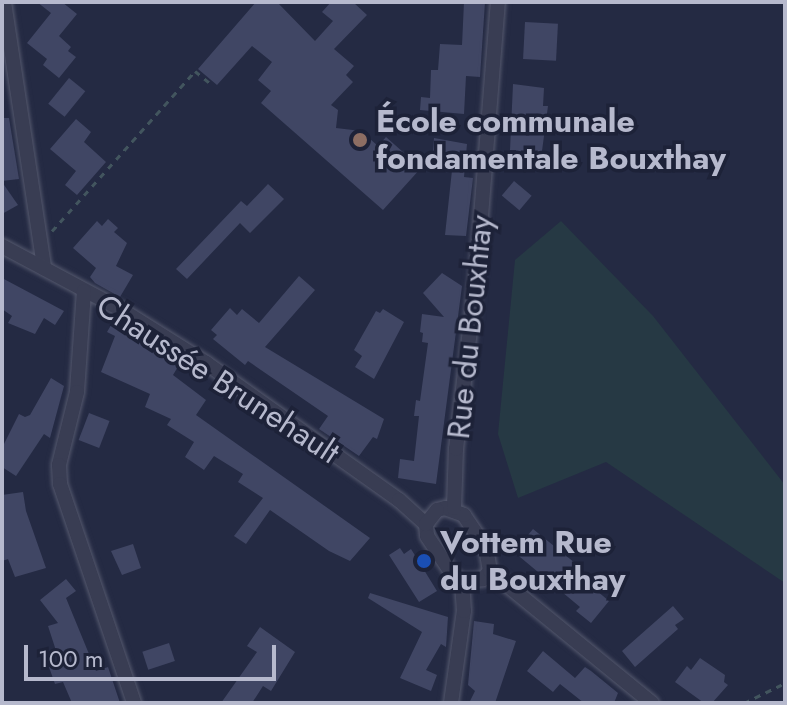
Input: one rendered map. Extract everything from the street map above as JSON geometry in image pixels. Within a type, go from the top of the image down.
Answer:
[{"type":"street","points":[[4,2],[44,268]]},
{"type":"street","name":"Rue du Bouxhtay","points":[[454,508],[456,449],[476,280],[498,2]]},
{"type":"street","name":"Chaussée Brunehault","points":[[2,246],[120,309],[206,363],[399,500],[426,524],[427,536],[453,575],[462,581]]},
{"type":"street","points":[[84,291],[77,392],[59,465],[60,484],[134,703]]},
{"type":"street","points":[[426,524],[437,510],[454,508],[464,515],[491,561],[490,571],[483,579],[462,581],[464,611],[451,703]]},
{"type":"street","points":[[490,571],[652,703]]},
{"type":"path","points":[[41,235],[60,224],[195,71],[212,85]]},
{"type":"path","points":[[744,703],[785,683]]},
{"type":"shaded area","points":[[561,221],[653,316],[785,485],[785,583],[606,462],[518,498],[498,434],[515,260]]},
{"type":"building","points":[[37,2],[62,2],[77,14],[59,36],[71,47],[68,51],[76,57],[59,78],[43,65],[47,59],[27,43],[51,13]]},
{"type":"building","points":[[256,2],[277,2],[315,41],[333,21],[322,12],[331,2],[353,2],[367,15],[334,49],[354,66],[346,75],[353,82],[331,105],[338,110],[336,128],[361,131],[378,146],[386,137],[421,168],[383,210],[261,103],[271,91],[258,80],[272,62],[252,46],[217,85],[198,69]]},
{"type":"building","points":[[464,2],[485,2],[480,77],[466,76],[464,114],[420,110],[421,97],[430,98],[431,70],[438,70],[440,44],[462,45]]},
{"type":"building","points":[[525,22],[558,24],[556,61],[523,59]]},
{"type":"building","points":[[69,78],[85,91],[65,117],[48,104]]},
{"type":"building","points":[[513,84],[544,88],[543,106],[548,106],[542,151],[528,158],[515,157],[516,150],[510,150]]},
{"type":"building","points":[[2,118],[9,118],[19,179],[2,181]]},
{"type":"building","points":[[76,119],[91,132],[84,142],[106,162],[77,195],[65,185],[76,171],[50,149]]},
{"type":"building","points":[[434,138],[467,144],[464,177],[473,178],[466,236],[445,235],[453,161],[432,160]]},
{"type":"building","points":[[514,181],[532,196],[519,210],[502,196]]},
{"type":"building","points":[[2,182],[18,205],[2,214]]},
{"type":"building","points":[[268,184],[284,199],[250,233],[240,223],[187,279],[176,269],[241,201],[247,206]]},
{"type":"building","points":[[108,219],[118,228],[114,232],[127,243],[116,266],[133,275],[120,297],[95,283],[90,277],[96,268],[73,248],[97,221],[102,226]]},
{"type":"building","points":[[442,273],[462,286],[436,484],[398,478],[400,459],[414,461],[419,416],[414,416],[416,400],[420,401],[428,343],[422,342],[422,314],[444,317],[423,293]]},
{"type":"building","points":[[299,276],[315,290],[265,347],[384,419],[377,439],[373,437],[359,456],[319,429],[328,416],[248,361],[245,365],[213,339],[217,335],[211,330],[230,308],[237,315],[242,309],[259,323]]},
{"type":"building","points":[[2,278],[64,311],[55,325],[44,318],[35,334],[8,323],[12,316],[2,309]]},
{"type":"building","points":[[383,309],[404,322],[374,379],[355,367],[362,356],[354,350],[376,311],[380,313]]},
{"type":"building","points":[[114,320],[182,360],[173,375],[206,400],[196,415],[370,538],[350,561],[329,551],[270,510],[246,544],[234,536],[263,498],[238,482],[243,474],[214,456],[204,470],[185,457],[194,442],[167,425],[171,419],[145,407],[150,394],[101,372],[115,336],[107,332]]},
{"type":"building","points":[[51,378],[64,386],[50,438],[44,434],[16,476],[2,467],[2,448],[19,414],[25,417],[30,415]]},
{"type":"building","points":[[89,413],[110,421],[99,448],[79,440]]},
{"type":"building","points":[[23,492],[26,511],[46,568],[15,577],[8,559],[2,561],[2,495]]},
{"type":"building","points":[[533,529],[575,563],[573,565],[587,577],[584,580],[609,601],[591,623],[576,611],[580,607],[514,552]]},
{"type":"building","points":[[133,544],[141,568],[122,575],[111,551]]},
{"type":"building","points":[[400,548],[404,554],[411,549],[437,591],[419,602],[389,555]]},
{"type":"building","points":[[66,579],[76,591],[66,598],[96,671],[108,667],[120,703],[72,703],[63,682],[55,684],[49,667],[60,663],[48,626],[58,623],[40,600]]},
{"type":"building","points":[[370,593],[448,617],[446,647],[441,644],[426,670],[437,675],[431,691],[400,678],[422,632],[368,598]]},
{"type":"building","points":[[673,606],[684,619],[675,625],[678,629],[635,667],[622,651]]},
{"type":"building","points":[[474,621],[494,624],[493,634],[516,641],[495,703],[469,703],[475,691],[468,685]]},
{"type":"building","points":[[260,627],[295,652],[271,691],[263,686],[252,703],[221,703],[257,652],[247,646]]},
{"type":"building","points":[[169,643],[175,661],[148,670],[142,652]]},
{"type":"building","points":[[543,651],[575,678],[585,667],[591,671],[618,693],[614,703],[584,703],[560,684],[553,692],[527,671]]},
{"type":"building","points":[[700,658],[725,675],[724,682],[728,685],[712,703],[704,703],[675,682],[687,666],[691,670]]},
{"type":"place","name":"École communale fondamentale Bouxthay","points":[[360,140]]},
{"type":"place","name":"Vottem Rue du Bouxthay","points":[[424,561]]}]
